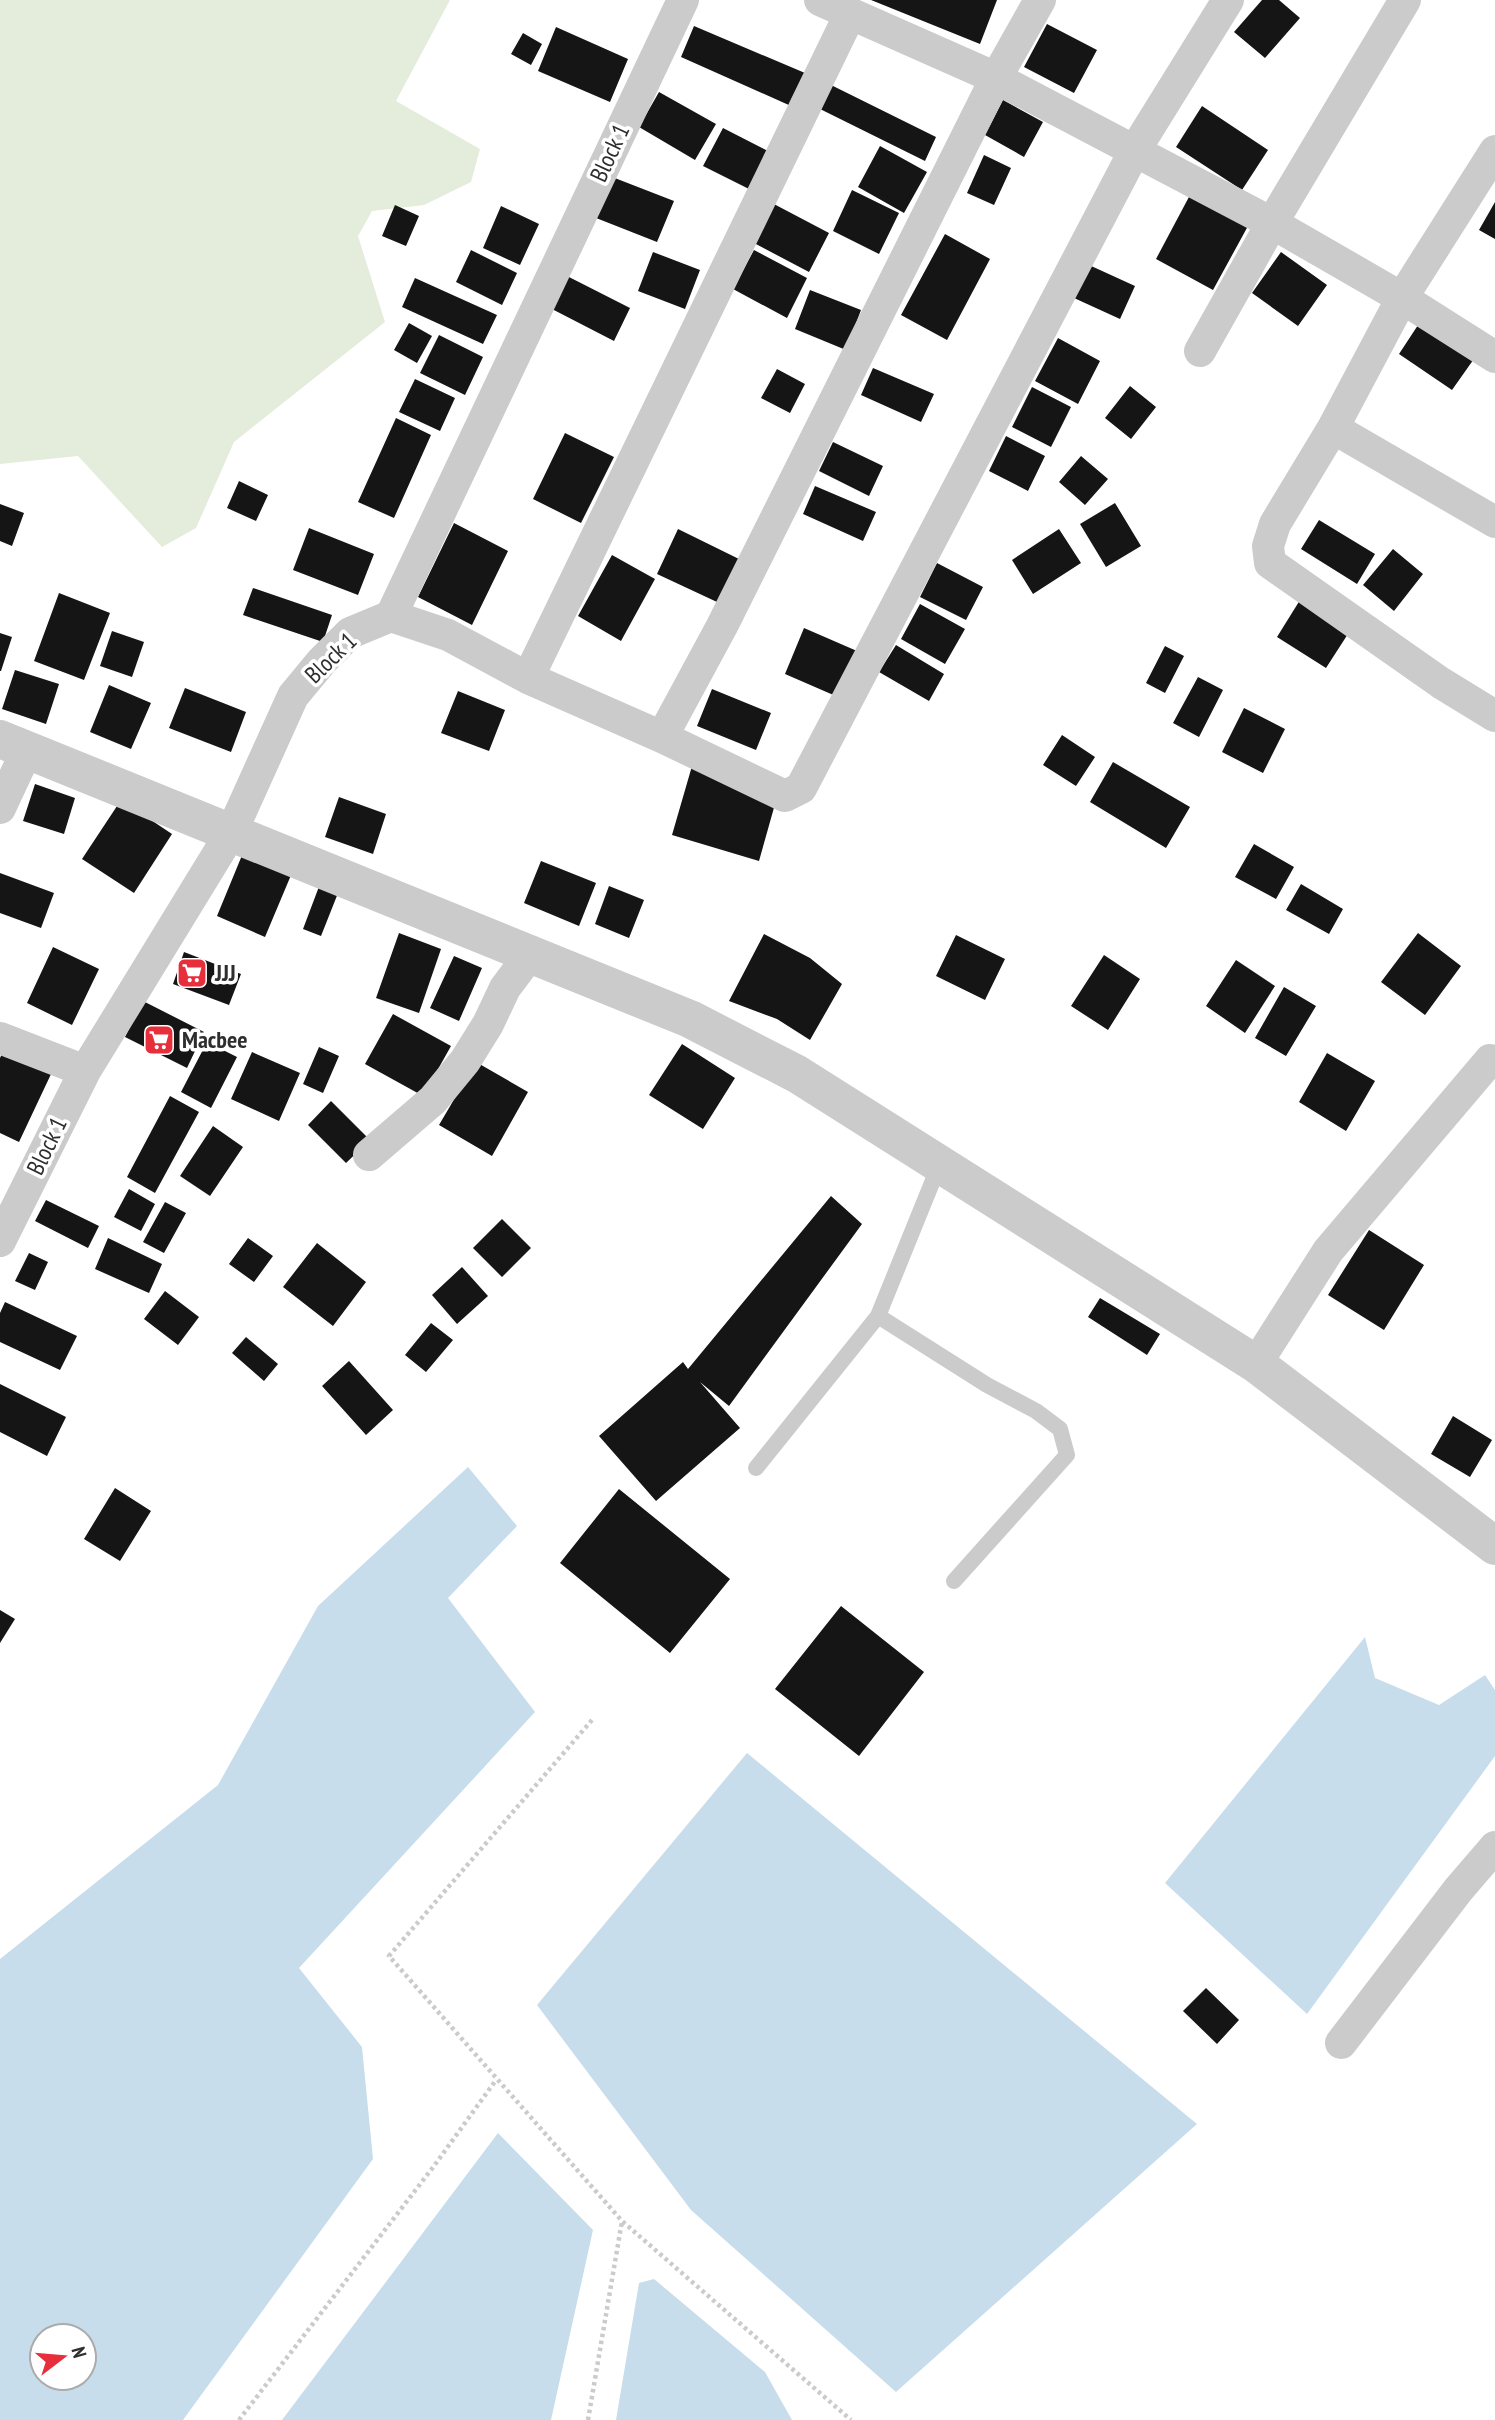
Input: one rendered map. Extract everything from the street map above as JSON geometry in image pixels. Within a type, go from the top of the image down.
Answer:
[{"type":"street","name":"Block 1","points":[[0,1241],[85,1071],[232,831],[293,696],[350,633],[391,616],[683,0]]},
{"type":"street","points":[[820,0],[996,78],[1135,150],[1272,223],[1402,298],[1495,357]]},
{"type":"street","points":[[662,737],[722,626],[996,78],[1040,0]]},
{"type":"street","points":[[391,616],[448,635],[528,678],[662,737],[785,796],[801,789],[1135,150],[1228,0]]},
{"type":"street","points":[[1200,351],[1272,223],[1405,0]]},
{"type":"street","points":[[528,678],[850,14]]},
{"type":"street","points":[[1493,160],[1402,298],[1333,428],[1275,524],[1268,546],[1270,563],[1440,683],[1495,716]]},
{"type":"street","points":[[1333,428],[1495,523]]},
{"type":"street","points":[[0,808],[14,744],[690,1018],[797,1074],[1256,1364],[1495,1546]]},
{"type":"street","points":[[369,1155],[433,1100],[465,1060],[488,1024],[505,989],[532,952]]},
{"type":"street","points":[[0,1038],[85,1071]]},
{"type":"street","points":[[1256,1364],[1328,1251],[1490,1060]]},
{"type":"street","points":[[1341,2043],[1458,1890],[1495,1847]]},
{"type":"lane","points":[[756,1468],[878,1316],[940,1163]]},
{"type":"lane","points":[[878,1316],[987,1385],[1036,1411],[1060,1429],[1067,1455],[954,1581]]},
{"type":"path","points":[[592,1720],[389,1956],[622,2221],[851,2420]]},
{"type":"path","points":[[239,2420],[434,2166],[496,2080]]},
{"type":"path","points":[[588,2420],[622,2221]]},
{"type":"green space","points":[[0,0],[450,0],[396,101],[480,149],[471,182],[424,205],[372,211],[358,236],[385,322],[234,442],[196,528],[162,547],[78,456],[0,464]]},
{"type":"water","points":[[468,1467],[517,1526],[448,1598],[535,1712],[299,1968],[362,2047],[373,2159],[183,2420],[0,2420],[0,1959],[218,1785],[318,1606]]},
{"type":"water","points":[[1365,1637],[1375,1678],[1439,1705],[1485,1675],[1495,1690],[1495,1756],[1307,2014],[1165,1883]]},
{"type":"water","points":[[747,1753],[1197,2124],[896,2392],[691,2210],[537,2005]]},
{"type":"water","points":[[498,2133],[593,2230],[551,2420],[282,2420]]},
{"type":"water","points":[[654,2279],[765,2372],[792,2420],[616,2420],[639,2283]]},
{"type":"building","points":[[871,0],[997,0],[980,44]]},
{"type":"building","points":[[1262,0],[1279,0],[1300,18],[1265,58],[1234,32]]},
{"type":"building","points":[[1047,24],[1097,50],[1074,93],[1024,67]]},
{"type":"building","points":[[694,26],[805,73],[791,106],[681,57]]},
{"type":"building","points":[[556,27],[628,59],[610,102],[538,71]]},
{"type":"building","points":[[523,33],[542,44],[531,65],[511,54]]},
{"type":"building","points":[[829,84],[936,137],[925,161],[818,108]]},
{"type":"building","points":[[659,92],[716,124],[695,160],[639,127]]},
{"type":"building","points":[[1003,100],[1043,122],[1024,157],[985,135]]},
{"type":"building","points":[[1202,106],[1268,150],[1242,190],[1176,147]]},
{"type":"building","points":[[723,128],[772,153],[753,191],[703,166]]},
{"type":"building","points":[[880,146],[927,172],[904,213],[858,187]]},
{"type":"building","points":[[984,155],[1011,168],[994,205],[967,193]]},
{"type":"building","points":[[607,175],[674,201],[657,242],[591,216]]},
{"type":"building","points":[[852,190],[899,213],[879,254],[833,231]]},
{"type":"building","points":[[1190,195],[1248,226],[1213,290],[1156,259]]},
{"type":"building","points":[[1495,202],[1495,239],[1479,230]]},
{"type":"building","points":[[772,203],[829,233],[809,272],[752,242]]},
{"type":"building","points":[[395,205],[419,216],[406,246],[382,236]]},
{"type":"building","points":[[501,206],[539,224],[520,265],[483,248]]},
{"type":"building","points":[[945,234],[990,259],[947,340],[901,315]]},
{"type":"building","points":[[471,250],[517,273],[502,305],[456,282]]},
{"type":"building","points":[[754,250],[807,278],[787,318],[733,289]]},
{"type":"building","points":[[653,252],[700,270],[685,309],[638,291]]},
{"type":"building","points":[[1281,252],[1327,285],[1298,326],[1252,293]]},
{"type":"building","points":[[1089,265],[1135,286],[1120,319],[1074,298]]},
{"type":"building","points":[[567,276],[630,308],[614,341],[550,308]]},
{"type":"building","points":[[415,278],[497,315],[483,344],[402,307]]},
{"type":"building","points":[[810,290],[861,310],[846,350],[795,329]]},
{"type":"building","points":[[1422,319],[1476,356],[1452,390],[1399,354]]},
{"type":"building","points":[[409,323],[432,336],[417,363],[394,350]]},
{"type":"building","points":[[439,335],[483,357],[465,395],[420,373]]},
{"type":"building","points":[[1058,338],[1100,361],[1078,404],[1035,381]]},
{"type":"building","points":[[873,368],[934,394],[921,422],[861,395]]},
{"type":"building","points":[[777,369],[805,384],[790,413],[761,398]]},
{"type":"building","points":[[415,379],[455,398],[440,431],[399,412]]},
{"type":"building","points":[[1130,386],[1156,407],[1131,439],[1105,418]]},
{"type":"building","points":[[1032,387],[1071,407],[1051,447],[1012,427]]},
{"type":"building","points":[[396,418],[431,435],[394,518],[358,502]]},
{"type":"building","points":[[565,433],[614,457],[581,523],[533,499]]},
{"type":"building","points":[[1006,436],[1045,456],[1028,491],[989,471]]},
{"type":"building","points":[[833,442],[883,466],[869,496],[819,471]]},
{"type":"building","points":[[1081,456],[1108,479],[1085,505],[1059,482]]},
{"type":"building","points":[[239,481],[268,495],[256,521],[227,508]]},
{"type":"building","points":[[815,486],[876,512],[863,541],[803,514]]},
{"type":"building","points":[[1115,503],[1141,546],[1106,567],[1080,524]]},
{"type":"building","points":[[0,504],[24,513],[12,546],[0,541]]},
{"type":"building","points":[[1319,520],[1375,554],[1357,584],[1301,549]]},
{"type":"building","points":[[454,523],[508,551],[472,625],[418,597]]},
{"type":"building","points":[[309,528],[374,554],[358,595],[293,570]]},
{"type":"building","points":[[678,529],[739,559],[717,602],[657,574]]},
{"type":"building","points":[[1059,529],[1081,563],[1033,594],[1012,560]]},
{"type":"building","points":[[1393,549],[1423,574],[1394,611],[1363,585]]},
{"type":"building","points":[[612,555],[655,579],[621,641],[578,616]]},
{"type":"building","points":[[937,563],[983,587],[966,620],[920,597]]},
{"type":"building","points":[[253,588],[332,615],[323,642],[243,615]]},
{"type":"building","points":[[1305,592],[1355,623],[1326,668],[1277,637]]},
{"type":"building","points":[[59,593],[110,613],[84,680],[34,661]]},
{"type":"building","points":[[920,604],[965,629],[945,664],[901,639]]},
{"type":"building","points":[[804,628],[857,651],[838,697],[785,674]]},
{"type":"building","points":[[112,631],[144,642],[132,677],[100,666]]},
{"type":"building","points":[[0,633],[12,637],[1,671],[0,671]]},
{"type":"building","points":[[896,645],[944,674],[929,701],[879,672]]},
{"type":"building","points":[[1165,646],[1184,656],[1165,693],[1146,683]]},
{"type":"building","points":[[15,670],[59,684],[46,724],[2,709]]},
{"type":"building","points":[[1198,677],[1223,690],[1199,737],[1173,723]]},
{"type":"building","points":[[109,685],[151,703],[131,749],[90,732]]},
{"type":"building","points":[[185,688],[246,712],[231,752],[169,728]]},
{"type":"building","points":[[712,689],[771,713],[756,750],[697,726]]},
{"type":"building","points":[[458,691],[505,710],[489,751],[441,733]]},
{"type":"building","points":[[1244,708],[1285,729],[1263,773],[1222,752]]},
{"type":"building","points":[[1062,735],[1095,757],[1076,786],[1043,765]]},
{"type":"building","points":[[1113,762],[1190,807],[1166,848],[1090,802]]},
{"type":"building","points":[[692,766],[777,797],[759,861],[672,835]]},
{"type":"building","points":[[35,784],[75,798],[64,834],[23,821]]},
{"type":"building","points":[[339,797],[386,814],[373,854],[325,837]]},
{"type":"building","points":[[121,800],[172,834],[134,893],[82,859]]},
{"type":"building","points":[[1254,844],[1294,867],[1276,899],[1235,877]]},
{"type":"building","points":[[245,848],[294,868],[265,937],[217,916]]},
{"type":"building","points":[[541,861],[596,883],[579,926],[524,903]]},
{"type":"building","points":[[0,873],[54,893],[41,928],[0,913]]},
{"type":"building","points":[[323,876],[342,883],[321,936],[303,929]]},
{"type":"building","points":[[1301,884],[1343,909],[1329,934],[1286,910]]},
{"type":"building","points":[[609,886],[644,900],[629,938],[595,924]]},
{"type":"building","points":[[399,933],[441,949],[419,1013],[376,998]]},
{"type":"building","points":[[1418,933],[1461,966],[1425,1015],[1381,982]]},
{"type":"building","points":[[764,934],[810,958],[842,984],[810,1040],[777,1019],[729,1001]]},
{"type":"building","points":[[956,935],[1005,959],[985,1000],[936,976]]},
{"type":"building","points":[[53,947],[99,969],[72,1025],[27,1003]]},
{"type":"building","points":[[184,952],[241,974],[229,1005],[173,984]]},
{"type":"building","points":[[1104,955],[1140,979],[1108,1030],[1071,1006]]},
{"type":"building","points":[[454,956],[482,968],[459,1021],[430,1008]]},
{"type":"building","points":[[1236,960],[1275,986],[1245,1033],[1206,1006]]},
{"type":"building","points":[[1284,987],[1316,1006],[1286,1056],[1255,1038]]},
{"type":"building","points":[[143,1001],[204,1032],[187,1068],[125,1037]]},
{"type":"building","points":[[393,1014],[451,1046],[423,1096],[365,1064]]},
{"type":"building","points":[[207,1042],[237,1057],[211,1108],[181,1092]]},
{"type":"building","points":[[682,1044],[735,1078],[703,1129],[649,1095]]},
{"type":"building","points":[[319,1047],[339,1056],[323,1093],[303,1084]]},
{"type":"building","points":[[4,1049],[52,1072],[19,1142],[0,1133],[0,1058]]},
{"type":"building","points":[[252,1052],[300,1073],[279,1121],[231,1099]]},
{"type":"building","points":[[1327,1053],[1375,1081],[1346,1131],[1299,1102]]},
{"type":"building","points":[[476,1062],[528,1092],[492,1156],[439,1125]]},
{"type":"building","points":[[170,1096],[199,1112],[155,1193],[127,1177]]},
{"type":"building","points":[[331,1101],[370,1140],[346,1163],[308,1125]]},
{"type":"building","points":[[213,1126],[243,1147],[210,1196],[180,1176]]},
{"type":"building","points":[[129,1189],[155,1204],[141,1231],[114,1217]]},
{"type":"building","points":[[831,1196],[862,1224],[729,1406],[700,1382],[740,1428],[656,1501],[599,1436],[683,1362],[688,1369]]},
{"type":"building","points":[[46,1200],[99,1226],[88,1248],[35,1221]]},
{"type":"building","points":[[165,1202],[186,1213],[164,1253],[143,1242]]},
{"type":"building","points":[[502,1219],[531,1248],[502,1277],[473,1248]]},
{"type":"building","points":[[1369,1230],[1424,1265],[1384,1330],[1328,1295]]},
{"type":"building","points":[[108,1238],[162,1264],[149,1293],[95,1269]]},
{"type":"building","points":[[248,1238],[273,1256],[254,1282],[229,1264]]},
{"type":"building","points":[[317,1243],[366,1282],[333,1326],[283,1287]]},
{"type":"building","points":[[29,1253],[48,1262],[35,1290],[15,1281]]},
{"type":"building","points":[[462,1267],[488,1296],[457,1324],[432,1295]]},
{"type":"building","points":[[165,1291],[199,1317],[178,1345],[144,1319]]},
{"type":"building","points":[[1100,1298],[1160,1334],[1147,1355],[1088,1317]]},
{"type":"building","points":[[5,1302],[77,1336],[60,1370],[0,1342],[0,1313]]},
{"type":"building","points":[[431,1323],[453,1340],[426,1372],[405,1355]]},
{"type":"building","points":[[246,1337],[278,1364],[264,1381],[232,1353]]},
{"type":"building","points":[[349,1361],[393,1410],[366,1435],[322,1386]]},
{"type":"building","points":[[0,1384],[66,1417],[47,1456],[0,1432]]},
{"type":"building","points":[[1453,1416],[1492,1440],[1470,1477],[1431,1454]]},
{"type":"building","points":[[115,1488],[151,1511],[120,1561],[84,1539]]},
{"type":"building","points":[[619,1489],[730,1579],[670,1653],[560,1563]]},
{"type":"building","points":[[841,1606],[924,1672],[859,1756],[775,1689]]},
{"type":"building","points":[[0,1610],[15,1619],[0,1643]]},
{"type":"building","points":[[1206,1988],[1239,2020],[1217,2044],[1183,2011]]},
{"type":"place","name":"JJJ","points":[[192,973]]},
{"type":"place","name":"Macbee","points":[[159,1040]]}]
